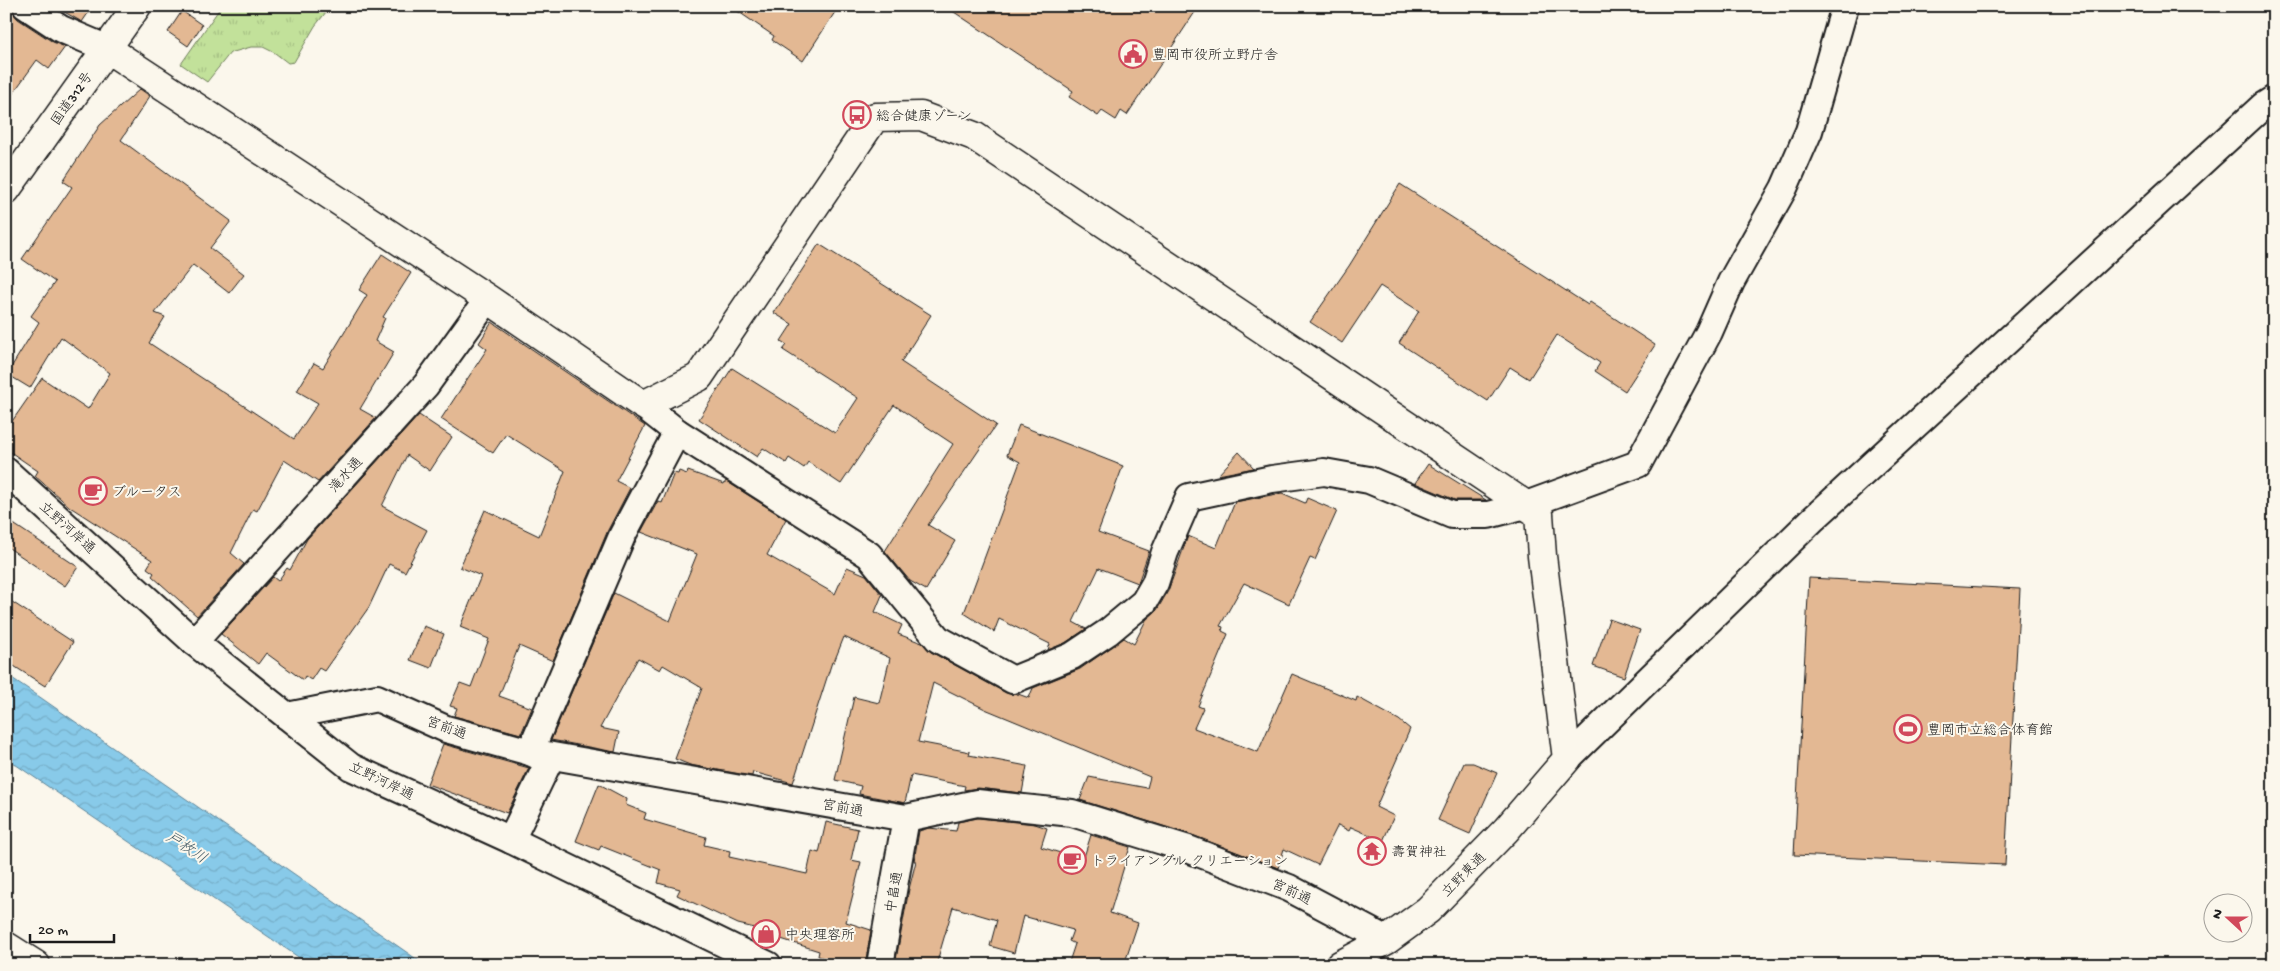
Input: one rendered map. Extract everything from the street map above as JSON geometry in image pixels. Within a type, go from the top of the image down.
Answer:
[{"type":"main road","name":"国道312号","points":[[6,190],[137,6]]},
{"type":"main road","points":[[106,48],[488,299],[643,405],[699,377],[874,117],[921,116],[974,136],[1539,514],[1542,556],[1567,759]]},
{"type":"main road","name":"立野東通","points":[[1340,965],[1387,940],[1434,903],[1506,830],[1567,759]]},
{"type":"main road","points":[[6,946],[36,965]]},
{"type":"street","points":[[26,6],[61,29],[106,48]]},
{"type":"street","points":[[643,405],[677,432],[869,555],[938,639],[1013,680],[1072,656],[1108,632],[1144,602],[1155,584],[1164,552],[1189,496],[1272,479],[1324,472],[1369,480],[1452,514],[1488,515],[1526,505],[1638,464],[1709,332],[1731,282],[1784,188],[1808,131],[1845,6]]},
{"type":"street","points":[[1567,759],[1812,520],[2264,106],[2274,99]]},
{"type":"street","name":"滝水通","points":[[194,642],[426,385],[488,299]]},
{"type":"street","points":[[511,840],[549,761],[530,752],[622,536],[677,432]]},
{"type":"street","name":"立野河岸通","points":[[6,471],[194,642],[351,768],[511,840],[768,965]]},
{"type":"street","name":"宮前通","points":[[287,716],[377,698],[446,729],[530,752],[906,818],[977,803],[1072,814],[1188,849],[1289,888],[1387,940]]},
{"type":"street","name":"中畠通","points":[[880,965],[906,818]]},
{"type":"green space","points":[[218,6],[331,6],[315,26],[294,62],[288,63],[263,47],[251,47],[230,53],[207,82],[181,64],[220,8]]},
{"type":"water","name":"戸枚川","points":[[6,674],[425,965],[310,965],[6,758]]},
{"type":"building","points":[[6,6],[11,6],[13,13],[18,19],[53,42],[65,47],[49,69],[37,60],[6,103]]},
{"type":"building","points":[[54,6],[93,6],[82,22]]},
{"type":"building","points":[[730,6],[839,6],[803,61],[772,40],[774,36]]},
{"type":"building","name":"豊岡市役所立野庁舎","points":[[945,6],[1199,6],[1127,115],[1121,111],[1116,120],[1102,111],[1098,116],[1069,97],[1073,91]]},
{"type":"building","points":[[182,11],[202,25],[188,46],[168,32]]},
{"type":"building","points":[[140,89],[150,96],[121,140],[231,221],[210,248],[244,274],[229,293],[193,265],[155,313],[165,317],[149,343],[294,439],[318,403],[297,391],[314,363],[323,368],[367,295],[359,290],[382,254],[411,273],[383,317],[385,318],[375,341],[394,352],[360,409],[376,418],[318,482],[284,460],[257,511],[253,509],[231,553],[244,564],[197,616],[152,576],[154,573],[147,568],[152,560],[70,507],[35,476],[38,471],[6,449],[6,430],[42,378],[88,409],[110,373],[61,337],[30,388],[7,374],[39,322],[31,316],[55,282],[22,259],[72,187],[63,181],[100,125]]},
{"type":"building","points":[[1400,184],[1588,305],[1590,302],[1655,345],[1625,391],[1595,371],[1600,363],[1557,335],[1529,379],[1510,367],[1488,401],[1399,343],[1419,311],[1380,286],[1342,343],[1310,322],[1349,266]]},
{"type":"building","points":[[819,244],[931,315],[901,362],[996,425],[928,525],[955,541],[926,590],[910,581],[885,551],[953,444],[894,405],[841,484],[808,462],[804,468],[789,458],[786,463],[763,448],[757,457],[699,419],[732,368],[835,433],[858,398],[783,350],[787,345],[781,341],[792,324],[774,313]]},
{"type":"building","points":[[492,322],[645,426],[616,481],[630,488],[608,530],[553,661],[519,646],[499,696],[532,708],[521,734],[454,716],[457,708],[450,706],[460,683],[471,687],[489,639],[460,627],[481,576],[460,567],[485,510],[539,536],[565,471],[506,434],[493,453],[441,419],[487,349],[479,343]]},
{"type":"building","points":[[419,415],[452,437],[430,471],[407,455],[382,506],[427,530],[405,572],[389,564],[369,607],[324,671],[319,668],[311,680],[305,676],[303,680],[266,653],[258,664],[221,634],[273,577],[278,581],[287,568],[290,570],[307,539]]},
{"type":"building","points":[[1019,425],[1123,466],[1098,532],[1149,551],[1138,583],[1099,568],[1073,622],[1086,629],[1065,643],[1048,650],[1050,644],[999,619],[994,632],[964,613],[1020,462],[1007,455]]},
{"type":"building","points":[[1239,452],[1254,468],[1218,475]]},
{"type":"building","points":[[1428,464],[1486,500],[1455,500],[1415,483]]},
{"type":"building","points":[[679,471],[687,474],[688,471],[724,484],[726,481],[786,519],[767,555],[835,594],[847,567],[866,575],[882,595],[875,612],[902,625],[898,634],[922,643],[931,652],[1006,693],[1018,694],[1029,698],[1033,688],[1080,669],[1124,638],[1134,644],[1146,620],[1157,610],[1168,591],[1188,536],[1216,548],[1235,502],[1282,493],[1305,503],[1307,498],[1337,511],[1315,560],[1310,558],[1289,604],[1244,583],[1220,626],[1223,627],[1222,631],[1228,634],[1198,706],[1203,708],[1194,728],[1258,752],[1292,674],[1356,701],[1357,697],[1399,720],[1410,729],[1376,807],[1394,816],[1383,841],[1351,827],[1349,831],[1338,825],[1318,865],[1284,849],[1278,868],[1192,835],[1080,800],[1089,777],[1147,788],[1150,777],[985,709],[933,683],[918,742],[970,752],[969,755],[1027,766],[1022,793],[978,788],[964,790],[965,786],[911,775],[905,803],[859,794],[861,786],[835,780],[854,697],[879,703],[890,658],[844,637],[834,662],[832,662],[793,783],[753,772],[752,776],[690,765],[675,759],[702,688],[663,665],[660,670],[638,658],[600,728],[619,732],[615,752],[551,740],[614,593],[670,621],[697,554],[641,532],[658,501],[662,503],[674,473],[678,474]]},
{"type":"building","points":[[6,519],[78,567],[65,586],[6,546]]},
{"type":"building","points":[[1809,578],[2020,589],[2005,865],[1794,855]]},
{"type":"building","points":[[6,598],[73,642],[45,686],[6,661]]},
{"type":"building","points":[[1609,619],[1640,630],[1624,677],[1593,666]]},
{"type":"building","points":[[424,626],[444,634],[431,668],[410,660]]},
{"type":"building","points":[[443,744],[529,768],[507,813],[427,784]]},
{"type":"building","points":[[1464,763],[1473,763],[1497,773],[1470,834],[1438,820]]},
{"type":"building","points":[[599,784],[627,799],[626,805],[646,813],[644,819],[706,837],[704,845],[730,851],[729,857],[807,874],[812,851],[819,853],[826,822],[858,829],[851,860],[861,862],[846,922],[871,930],[865,965],[846,965],[818,956],[819,951],[762,933],[763,930],[738,924],[677,895],[680,889],[658,883],[661,870],[601,846],[599,850],[576,841]]},
{"type":"building","points":[[978,818],[1035,824],[1047,828],[1041,847],[1083,860],[1091,835],[1130,847],[1110,913],[1138,923],[1124,965],[1068,965],[1075,944],[1069,941],[1073,930],[1023,916],[1014,953],[990,946],[997,920],[953,907],[936,965],[895,965],[916,861],[914,861],[919,831],[929,828],[956,831],[958,822]]},
{"type":"place","name":"豊岡市役所立野庁舎","points":[[1133,54]]},
{"type":"place","name":"総合健康ゾーン","points":[[857,115]]},
{"type":"place","name":"ブルータス","points":[[93,491]]},
{"type":"place","name":"豊岡市立総合体育館","points":[[1908,729]]},
{"type":"place","name":"壽賀神社","points":[[1372,851]]},
{"type":"place","name":"トライアングル クリエーション","points":[[1072,860]]},
{"type":"place","name":"中央理容所","points":[[766,934]]}]
